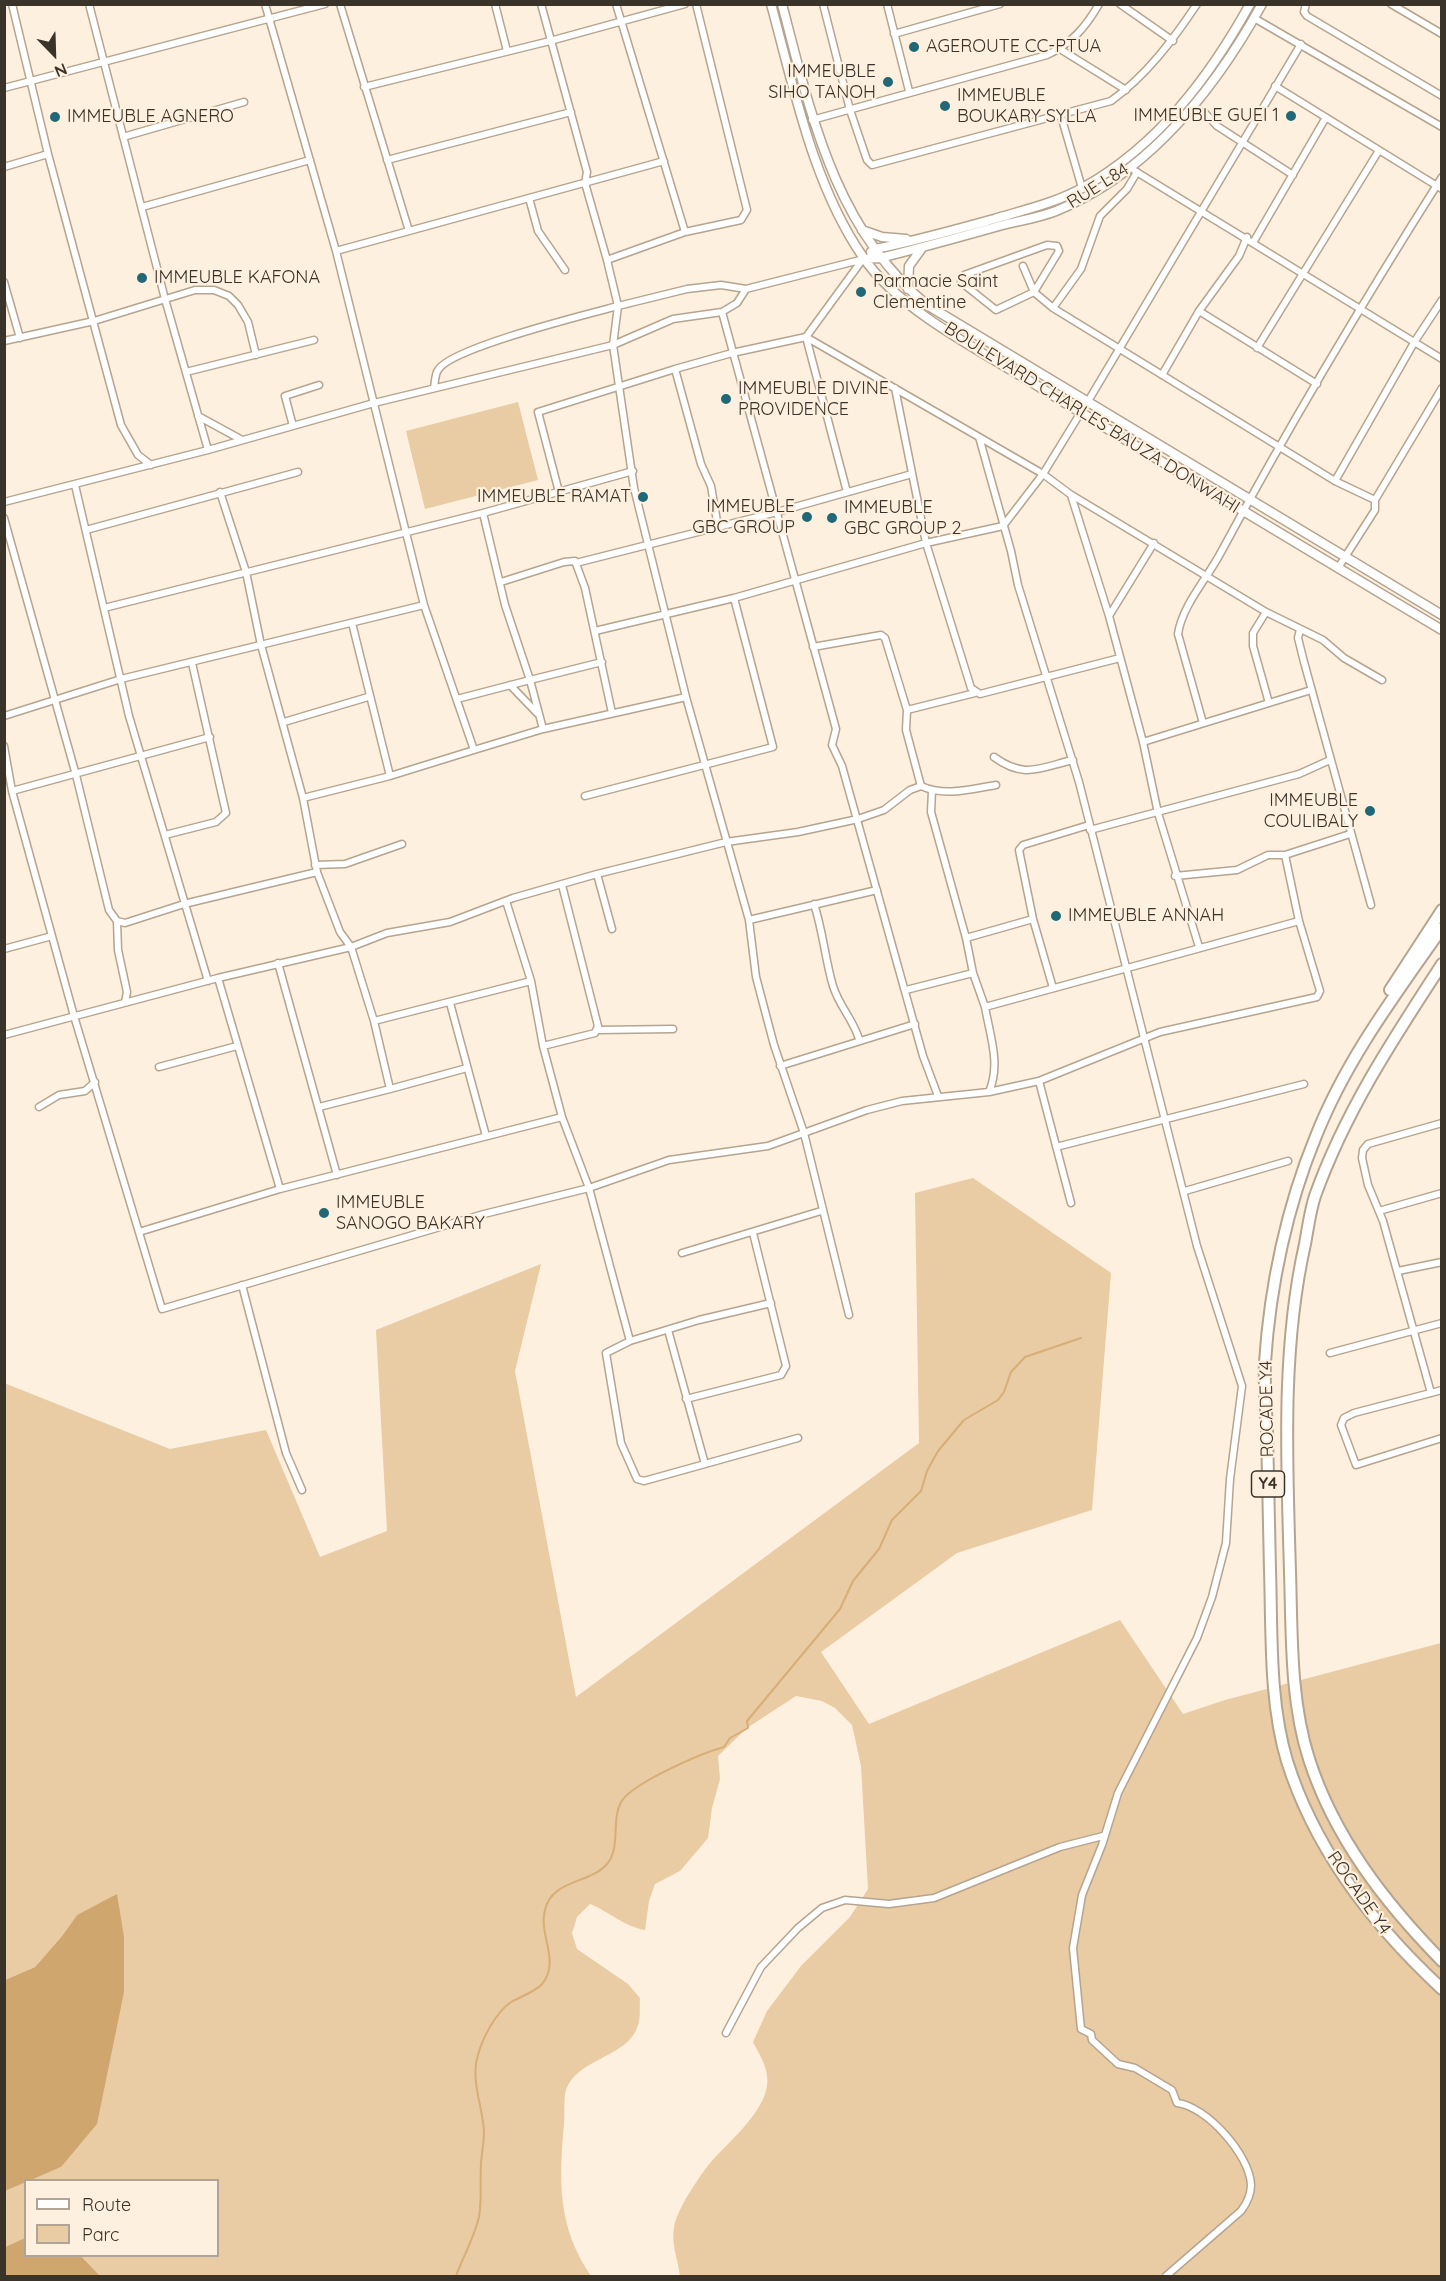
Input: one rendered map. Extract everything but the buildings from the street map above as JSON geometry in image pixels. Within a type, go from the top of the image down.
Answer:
[{"type":"highway","points":[[1373,1025],[1391,988],[1442,910]]},
{"type":"highway","name":"ROCADE Y4","points":[[1442,928],[1373,1025],[1330,1102],[1315,1137],[1296,1191],[1275,1281],[1265,1363],[1273,1671],[1287,1760],[1325,1846],[1368,1911],[1395,1944],[1442,1989]]},
{"type":"highway","name":"ROCADE Y4","points":[[1442,964],[1405,1020],[1348,1116],[1315,1198],[1296,1283],[1290,1361],[1287,1483],[1293,1660],[1299,1714],[1309,1759],[1337,1827],[1375,1886],[1413,1932],[1442,1961]]},
{"type":"highway","points":[[1405,1020],[1442,973]]},
{"type":"main road","name":"BOULEVARD CHARLES BAUZA DONWAHI","points":[[771,4],[807,138],[840,217],[864,258],[886,285],[920,312],[1081,412],[1442,630]]},
{"type":"main road","name":"BOULEVARD CHARLES BAUZA DONWAHI","points":[[782,4],[812,120],[837,183],[880,258],[908,289],[927,305],[1087,403],[1442,615]]},
{"type":"main road","points":[[864,258],[875,249],[920,244],[1039,206],[1082,188],[1124,160],[1162,127],[1191,96],[1231,38],[1250,4]]},
{"type":"main road","name":"RUE L84","points":[[864,258],[880,258],[920,244],[1053,212],[1086,197],[1133,170],[1196,105],[1213,83],[1261,5]]},
{"type":"main road","points":[[862,230],[882,237],[920,244]]},
{"type":"main road","points":[[908,289],[909,266],[920,244]]},
{"type":"street","points":[[12,4],[48,154],[121,425],[138,455],[151,465]]},
{"type":"street","points":[[89,4],[165,298],[208,450]]},
{"type":"street","points":[[265,4],[293,94],[336,251],[424,605],[474,750]]},
{"type":"street","points":[[4,88],[269,21],[325,4]]},
{"type":"street","points":[[340,4],[409,231]]},
{"type":"street","points":[[495,4],[507,51]]},
{"type":"street","points":[[541,4],[587,172],[585,183],[608,260],[618,306],[613,345],[634,488],[686,697],[749,920],[756,977],[780,1066],[804,1133],[821,1211],[837,1260],[849,1315]]},
{"type":"street","points":[[616,4],[685,232]]},
{"type":"street","points":[[364,87],[550,41],[685,4]]},
{"type":"street","points":[[823,4],[850,110],[867,159],[872,165],[1111,101],[1126,90],[1173,41],[1197,4]]},
{"type":"street","points":[[886,4],[909,91]]},
{"type":"street","points":[[894,34],[1000,4]]},
{"type":"street","points":[[812,120],[909,91],[1047,55],[1060,49],[1080,33],[1099,4]]},
{"type":"street","points":[[1120,4],[1173,41]]},
{"type":"street","points":[[1306,4],[1304,12],[1307,16],[1442,96]]},
{"type":"street","points":[[1391,4],[1441,33]]},
{"type":"street","points":[[608,260],[685,232],[741,220],[747,210],[698,5]]},
{"type":"street","points":[[1254,18],[1442,126]]},
{"type":"street","points":[[1087,403],[1200,210],[1243,144],[1300,44]]},
{"type":"street","points":[[1060,49],[1126,90]]},
{"type":"street","points":[[1275,86],[1325,120],[1439,187]]},
{"type":"street","points":[[123,136],[244,102]]},
{"type":"street","points":[[387,160],[571,112]]},
{"type":"street","points":[[1204,112],[1216,126],[1293,175]]},
{"type":"street","points":[[1060,116],[1082,188]]},
{"type":"street","points":[[1254,241],[1325,120]]},
{"type":"street","points":[[1257,348],[1378,152]]},
{"type":"street","points":[[4,167],[48,154]]},
{"type":"street","points":[[142,207],[310,160]]},
{"type":"street","points":[[336,251],[663,161]]},
{"type":"street","points":[[1053,308],[1081,269],[1100,216],[1127,189],[1133,170],[1254,241],[1442,359]]},
{"type":"street","points":[[1203,723],[1178,634],[1180,619],[1208,577],[1243,511],[1317,384],[1439,187],[1442,177]]},
{"type":"street","points":[[530,198],[538,231],[565,270]]},
{"type":"street","points":[[1162,375],[1199,311],[1239,256],[1247,237]]},
{"type":"street","points":[[1047,245],[1057,246],[1059,251],[1034,292],[996,310],[961,282],[961,278],[1047,245]]},
{"type":"street","points":[[434,387],[438,369],[452,358],[478,347],[618,306],[687,289],[720,285],[746,290],[864,258]]},
{"type":"street","points":[[806,337],[864,258]]},
{"type":"street","points":[[1023,266],[1034,292],[1053,308],[1118,350],[1335,481],[1375,500]]},
{"type":"street","points":[[4,282],[20,338]]},
{"type":"street","points":[[4,341],[94,321],[195,290],[214,290],[229,296],[238,305],[248,322],[256,355]]},
{"type":"street","points":[[4,502],[208,450],[434,387],[613,345],[673,319],[722,312],[737,303],[746,290]]},
{"type":"street","points":[[1335,481],[1415,341],[1442,300]]},
{"type":"street","points":[[1199,311],[1317,384]]},
{"type":"street","points":[[722,312],[836,729],[832,745],[842,766],[923,1056],[938,1096]]},
{"type":"street","points":[[806,337],[847,492]]},
{"type":"street","points":[[559,492],[538,412],[618,385],[732,352],[806,337],[1043,474],[1070,494],[1266,612],[1323,640],[1344,658],[1382,680]]},
{"type":"street","points":[[186,372],[314,340]]},
{"type":"street","points":[[675,369],[701,464],[711,486],[718,527]]},
{"type":"street","points":[[293,426],[285,396],[319,385]]},
{"type":"street","points":[[895,388],[926,543],[970,688],[975,693]]},
{"type":"street","points":[[1338,568],[1375,510],[1375,500],[1442,388]]},
{"type":"street","points":[[595,631],[734,598],[926,543],[1003,526],[1043,474],[1081,412]]},
{"type":"street","points":[[198,416],[224,432],[243,440]]},
{"type":"street","points":[[978,437],[1018,585],[1073,760],[1197,1245],[1242,1386],[1230,1479],[1228,1529],[1215,1587],[1197,1638],[1119,1793],[1082,1895],[1073,1948],[1082,2029],[1091,2034],[1092,2040],[1118,2064],[1135,2068],[1172,2090],[1177,2103],[1191,2106],[1221,2129],[1250,2176],[1249,2198],[1241,2211],[1166,2277]]},
{"type":"street","points":[[104,608],[483,513],[633,471]]},
{"type":"street","points":[[86,531],[298,472]]},
{"type":"street","points":[[501,582],[572,560],[576,563],[777,512],[912,474]]},
{"type":"street","points":[[75,485],[141,758],[208,981]]},
{"type":"street","points":[[220,492],[246,572],[261,645],[303,798],[316,868],[340,932],[351,946],[374,1021],[390,1089]]},
{"type":"street","points":[[1070,494],[1109,616],[1143,742],[1158,813],[1175,876],[1199,947]]},
{"type":"street","points":[[483,513],[505,605],[530,680],[543,729]]},
{"type":"street","points":[[4,518],[76,775],[110,910],[117,921],[118,950],[127,992],[125,1002]]},
{"type":"street","points":[[1109,616],[1154,543]]},
{"type":"street","points":[[576,563],[595,631],[612,713]]},
{"type":"street","points":[[585,796],[773,747],[734,598]]},
{"type":"street","points":[[4,716],[121,679],[424,605]]},
{"type":"street","points":[[1266,612],[1253,633],[1252,646],[1269,703]]},
{"type":"street","points":[[351,623],[368,697],[390,776]]},
{"type":"street","points":[[1300,629],[1298,638],[1311,690],[1371,904]]},
{"type":"street","points":[[813,647],[881,635],[885,638],[907,710],[906,730],[921,786]]},
{"type":"street","points":[[907,710],[1120,658]]},
{"type":"street","points":[[457,699],[602,662]]},
{"type":"street","points":[[165,836],[216,822],[225,817],[227,808],[192,663]]},
{"type":"street","points":[[510,685],[540,717]]},
{"type":"street","points":[[1143,742],[1311,690]]},
{"type":"street","points":[[284,722],[368,697]]},
{"type":"street","points":[[303,798],[390,776],[543,729],[686,697]]},
{"type":"street","points":[[9,787],[76,775],[210,737]]},
{"type":"street","points":[[4,747],[9,787],[74,1016],[162,1309],[484,1214],[589,1188],[669,1160],[768,1146],[867,1110],[902,1101],[989,1092],[1039,1081],[1160,1032],[1236,1017],[1317,997],[1320,991],[1299,921],[1285,855]]},
{"type":"street","points":[[994,757],[1009,768],[1019,771],[1073,760]]},
{"type":"street","points":[[1053,988],[1034,920],[1019,850],[1023,845],[1158,813],[1299,774],[1330,760]]},
{"type":"street","points":[[4,1035],[218,978],[351,946],[403,929],[450,922],[506,901],[597,874],[726,842],[798,832],[858,819],[884,810],[910,790],[921,786],[932,791],[951,792],[996,785]]},
{"type":"street","points":[[932,791],[931,812],[966,939],[973,973],[985,1007],[996,1065],[995,1078],[989,1092]]},
{"type":"street","points":[[1175,876],[1237,870],[1269,855],[1285,855],[1350,834]]},
{"type":"street","points":[[117,921],[124,922],[316,868],[345,864],[402,844]]},
{"type":"street","points":[[597,874],[612,929]]},
{"type":"street","points":[[562,885],[597,1030]]},
{"type":"street","points":[[749,920],[877,890]]},
{"type":"street","points":[[506,901],[531,981],[543,1046],[562,1117],[589,1188],[630,1341]]},
{"type":"street","points":[[814,904],[825,939],[833,985],[840,1004],[851,1017],[860,1039]]},
{"type":"street","points":[[966,939],[1034,920]]},
{"type":"street","points":[[985,1007],[1299,921]]},
{"type":"street","points":[[4,949],[52,936]]},
{"type":"street","points":[[278,963],[337,1175]]},
{"type":"street","points":[[906,990],[973,973]]},
{"type":"street","points":[[218,978],[280,1189]]},
{"type":"street","points":[[374,1021],[531,981]]},
{"type":"street","points":[[450,1003],[486,1136]]},
{"type":"street","points":[[780,1066],[860,1039],[915,1024]]},
{"type":"street","points":[[543,1046],[597,1030],[673,1029]]},
{"type":"street","points":[[159,1067],[237,1046]]},
{"type":"street","points":[[319,1107],[467,1068]]},
{"type":"street","points":[[1039,1081],[1071,1203]]},
{"type":"street","points":[[39,1107],[59,1095],[85,1091],[95,1082]]},
{"type":"street","points":[[1056,1147],[1304,1084]]},
{"type":"street","points":[[139,1232],[280,1189],[562,1117]]},
{"type":"street","points":[[1431,1393],[1398,1271],[1379,1211],[1368,1185],[1363,1150],[1368,1144],[1442,1123]]},
{"type":"street","points":[[1185,1191],[1288,1161]]},
{"type":"street","points":[[1379,1211],[1442,1193]]},
{"type":"street","points":[[682,1253],[821,1211]]},
{"type":"street","points":[[686,1399],[781,1375],[785,1371],[786,1366],[753,1233]]},
{"type":"street","points":[[1398,1271],[1442,1262]]},
{"type":"street","points":[[242,1285],[285,1453],[302,1490]]},
{"type":"street","points":[[771,1304],[699,1320],[610,1349],[605,1359],[621,1443],[631,1472],[637,1479],[653,1480],[798,1438]]},
{"type":"street","points":[[1330,1353],[1442,1323]]},
{"type":"street","points":[[668,1330],[705,1464]]},
{"type":"street","points":[[1442,1390],[1354,1413],[1344,1418],[1341,1425],[1356,1466],[1442,1438]]},
{"type":"street","points":[[726,2032],[761,1967],[798,1928],[822,1908],[845,1900],[889,1904],[934,1898],[1060,1847],[1103,1836]]},
{"type":"green space","points":[[518,402],[538,480],[425,509],[406,431]]},
{"type":"green space","points":[[973,1178],[1111,1273],[1092,1510],[957,1553],[821,1652],[869,1724],[1120,1620],[1183,1714],[1225,1700],[1441,1643],[1441,2276],[680,2276],[673,2234],[679,2211],[710,2163],[756,2112],[767,2088],[765,2067],[753,2042],[767,2011],[801,1966],[850,1917],[868,1889],[861,1766],[852,1725],[835,1708],[822,1701],[796,1696],[747,1728],[718,1756],[720,1779],[712,1808],[708,1838],[680,1871],[655,1884],[649,1901],[645,1930],[630,1925],[590,1904],[577,1917],[572,1933],[577,1949],[628,1984],[640,1998],[639,2022],[633,2036],[615,2051],[583,2069],[567,2087],[565,2095],[561,2164],[563,2202],[572,2239],[591,2276],[100,2276],[82,2257],[219,2257],[219,2179],[31,2179],[61,2167],[117,1895],[77,1915],[35,1967],[5,1980],[4,1383],[170,1449],[266,1430],[320,1557],[387,1531],[376,1330],[541,1264],[515,1371],[576,1697],[919,1443],[915,1193]]},
{"type":"green space","points":[[24,2182],[24,2238],[5,2247],[5,2191]]},
{"type":"shaded area","points":[[117,1894],[124,1937],[124,1992],[97,2124],[61,2167],[33,2179],[24,2179],[24,2183],[5,2191],[5,1980],[35,1967],[77,1915]]},
{"type":"shaded area","points":[[24,2238],[24,2257],[82,2257],[100,2276],[5,2276],[5,2247]]},
{"type":"waterway","points":[[456,2276],[474,2232],[480,2210],[484,2132],[475,2074],[478,2055],[486,2034],[505,2006],[539,1987],[547,1975],[550,1966],[544,1919],[549,1900],[563,1887],[591,1875],[607,1864],[614,1850],[618,1809],[628,1794],[668,1770],[724,1747],[730,1738],[748,1728],[747,1721],[840,1609],[853,1581],[879,1549],[892,1520],[921,1491],[927,1471],[938,1451],[964,1420],[998,1400],[1004,1392],[1011,1372],[1025,1357],[1081,1338]]},
{"type":"place","name":"AGEROUTE CC-PTUA","points":[[914,47]]},
{"type":"place","name":"IMMEUBLE SIHO TANOH","points":[[888,82]]},
{"type":"place","name":"IMMEUBLE BOUKARY SYLLA","points":[[945,106]]},
{"type":"place","name":"IMMEUBLE GUEI 1","points":[[1291,116]]},
{"type":"place","name":"IMMEUBLE AGNERO","points":[[55,117]]},
{"type":"place","name":"IMMEUBLE KAFONA","points":[[142,278]]},
{"type":"place","name":"Parmacie Saint Clementine","points":[[861,292]]},
{"type":"place","name":"IMMEUBLE DIVINE PROVIDENCE","points":[[726,399]]},
{"type":"place","name":"IMMEUBLE RAMAT","points":[[643,497]]},
{"type":"place","name":"IMMEUBLE GBC GROUP","points":[[807,517]]},
{"type":"place","name":"IMMEUBLE GBC GROUP 2","points":[[832,518]]},
{"type":"place","name":"IMMEUBLE COULIBALY","points":[[1370,811]]},
{"type":"place","name":"IMMEUBLE ANNAH","points":[[1056,916]]},
{"type":"place","name":"IMMEUBLE SANOGO BAKARY","points":[[324,1213]]}]
